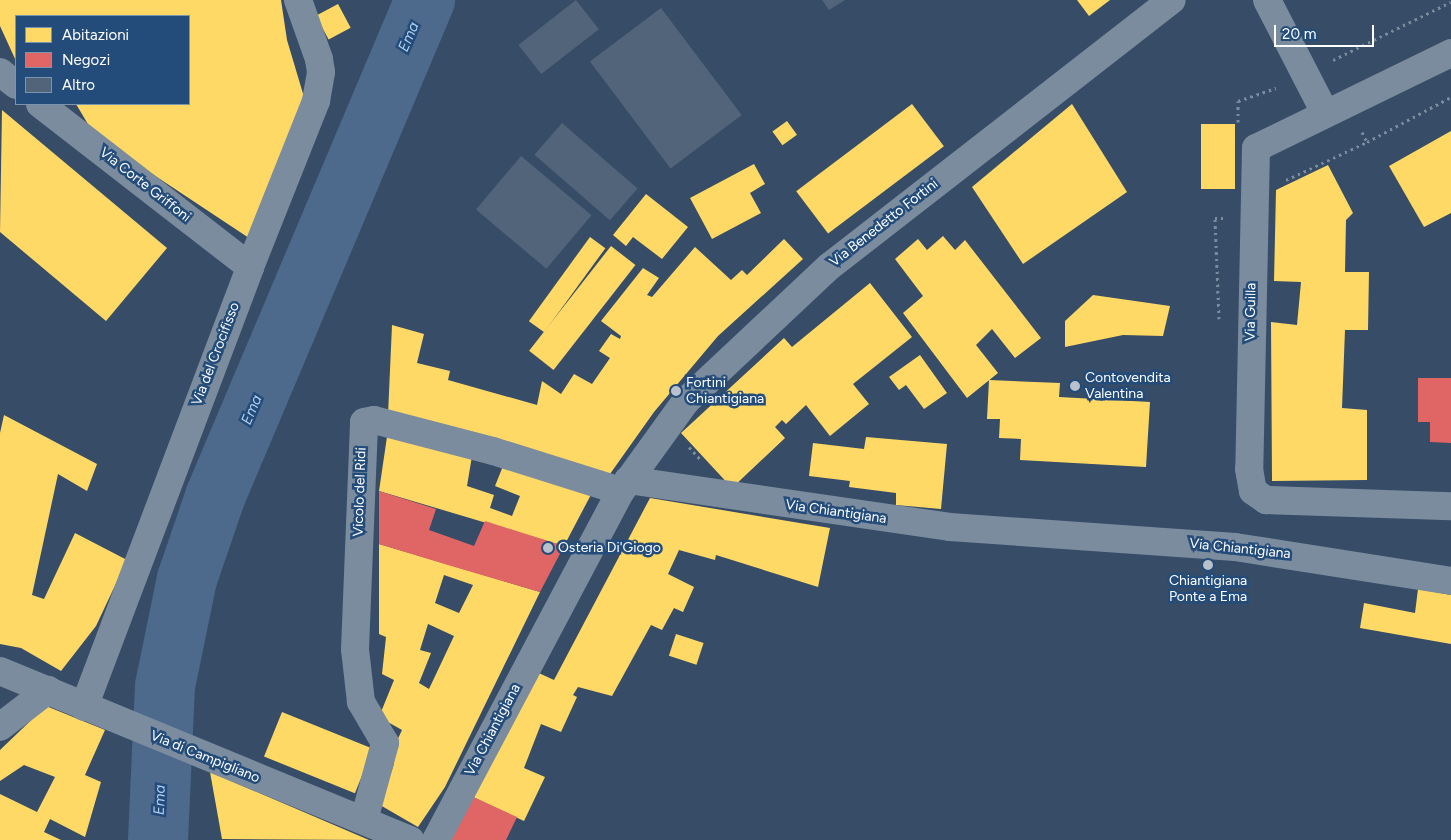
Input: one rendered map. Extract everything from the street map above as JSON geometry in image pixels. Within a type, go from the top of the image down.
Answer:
[{"type":"street","name":"Via del Crocifisso","points":[[84,707],[250,267],[316,101],[320,84],[319,59],[298,0]]},
{"type":"street","name":"Via Benedetto Fortini","points":[[625,485],[686,401],[830,266],[1172,0]]},
{"type":"street","points":[[1267,0],[1325,113]]},
{"type":"street","name":"Via Guilla","points":[[1451,53],[1256,148],[1249,469],[1253,491],[1266,500],[1451,506]]},
{"type":"street","points":[[0,72],[15,84]]},
{"type":"street","name":"Via Corte Griffoni","points":[[41,105],[250,267]]},
{"type":"street","name":"Vicolo del Ridi","points":[[364,820],[385,743],[361,702],[355,649],[364,422],[374,420],[625,485]]},
{"type":"street","name":"Via Chiantigiana","points":[[436,840],[625,485],[950,527],[1292,553],[1451,581]]},
{"type":"street","name":"Via di Campigliano","points":[[0,671],[207,758],[411,840]]},
{"type":"street","points":[[0,727],[48,690]]},
{"type":"path","points":[[1328,62],[1451,2]]},
{"type":"path","points":[[1281,183],[1367,142],[1451,97]]},
{"type":"building: Abitazioni","points":[[0,0],[281,0],[287,40],[304,97],[249,238],[95,136],[77,105],[190,105],[190,15],[15,15],[15,59],[0,26]]},
{"type":"building: Abitazioni","points":[[1077,0],[1110,0],[1089,16]]},
{"type":"building: Abitazioni","points":[[338,4],[351,28],[329,40],[316,16]]},
{"type":"building: Abitazioni","points":[[912,104],[944,146],[828,234],[796,191]]},
{"type":"building: Abitazioni","points":[[1072,104],[1127,192],[1023,264],[972,187]]},
{"type":"building: Abitazioni","points":[[2,110],[167,248],[106,321],[0,232]]},
{"type":"building: Abitazioni","points":[[787,121],[797,135],[782,145],[772,132]]},
{"type":"building: Abitazioni","points":[[1201,124],[1235,124],[1235,189],[1201,189]]},
{"type":"building: Abitazioni","points":[[1451,131],[1451,213],[1424,227],[1389,166]]},
{"type":"building: Abitazioni","points":[[754,164],[765,184],[750,193],[761,213],[712,239],[690,198]]},
{"type":"building: Abitazioni","points":[[1328,165],[1353,213],[1346,220],[1345,272],[1369,272],[1368,330],[1345,330],[1342,408],[1367,410],[1367,480],[1272,481],[1271,322],[1297,325],[1301,282],[1274,281],[1276,190]]},
{"type":"building: Abitazioni","points":[[646,194],[688,227],[662,259],[633,237],[626,246],[613,235]]},
{"type":"building: Abitazioni","points":[[943,236],[955,250],[965,240],[1041,338],[1015,358],[992,329],[976,345],[998,373],[967,398],[903,313],[923,296],[895,259],[918,239],[927,250]]},
{"type":"building: Abitazioni","points":[[590,237],[605,248],[544,332],[529,321]]},
{"type":"building: Abitazioni","points":[[784,239],[803,259],[718,336],[654,412],[605,481],[388,415],[392,325],[424,334],[417,363],[450,371],[448,380],[537,405],[542,381],[561,394],[574,374],[592,384],[610,358],[599,351],[611,334],[620,339],[621,336],[601,321],[643,268],[659,278],[647,295],[652,297],[695,247],[731,280],[742,270],[747,275]]},
{"type":"building: Abitazioni","points":[[611,246],[635,265],[554,370],[529,351]]},
{"type":"building: Abitazioni","points":[[870,283],[912,337],[853,384],[869,404],[830,436],[806,405],[786,424],[782,420],[775,427],[785,438],[732,488],[681,433],[784,338],[792,347]]},
{"type":"building: Abitazioni","points":[[1093,295],[1170,306],[1163,336],[1123,335],[1065,347],[1065,321]]},
{"type":"building: Abitazioni","points":[[920,355],[947,393],[924,409],[906,385],[899,390],[889,377]]},
{"type":"building: Abitazioni","points":[[989,380],[1060,383],[1059,397],[1150,402],[1146,467],[1020,460],[1021,439],[999,438],[1000,419],[987,419]]},
{"type":"building: Abitazioni","points":[[4,415],[97,464],[87,491],[58,474],[32,595],[44,599],[75,533],[127,560],[96,626],[61,671],[21,648],[0,644],[0,433]]},
{"type":"building: Abitazioni","points":[[388,430],[472,456],[467,486],[494,495],[490,508],[512,516],[520,496],[495,486],[505,461],[595,487],[564,546],[379,491]]},
{"type":"building: Abitazioni","points":[[866,437],[947,444],[941,509],[896,505],[896,493],[849,487],[850,481],[809,476],[813,443],[864,449]]},
{"type":"building: Abitazioni","points":[[650,498],[830,528],[818,587],[716,555],[715,560],[679,550],[668,574],[694,587],[683,612],[674,608],[662,630],[651,625],[612,696],[578,687],[573,695],[577,697],[561,732],[541,724],[524,768],[545,777],[524,821],[471,796],[530,669],[554,680]]},
{"type":"building: Abitazioni","points":[[379,544],[540,592],[445,787],[418,827],[380,805],[394,764],[388,760],[402,730],[379,717],[394,680],[382,674],[386,637],[379,634]],"holes":[[[444,575],[473,585],[459,613],[435,603]],[[428,624],[454,636],[429,689],[419,683],[431,653],[420,650]]]},
{"type":"building: Abitazioni","points":[[1418,589],[1451,595],[1451,644],[1360,628],[1364,603],[1415,613]]},
{"type":"building: Abitazioni","points":[[676,634],[704,643],[696,665],[669,656]]},
{"type":"building: Abitazioni","points":[[46,706],[105,730],[85,775],[101,782],[85,837],[50,819],[44,832],[61,840],[0,840],[0,794],[37,812],[55,777],[24,765],[0,781],[0,750]]},
{"type":"building: Abitazioni","points":[[282,712],[373,749],[355,793],[264,757]]},
{"type":"building: Abitazioni","points":[[210,772],[369,840],[222,839]]},
{"type":"building: Negozi","points":[[1418,378],[1451,378],[1451,443],[1430,442],[1430,422],[1418,422]]},
{"type":"building: Negozi","points":[[379,491],[436,509],[429,530],[474,546],[485,521],[564,546],[540,592],[448,565],[379,544]]},
{"type":"building: Negozi","points":[[471,796],[517,817],[506,840],[450,840]]},
{"type":"building: Altro","points":[[576,0],[599,29],[541,74],[518,45]]},
{"type":"building: Altro","points":[[822,0],[845,0],[829,10]]},
{"type":"building: Altro","points":[[661,8],[742,115],[671,169],[590,62]]},
{"type":"building: Altro","points":[[562,123],[637,189],[610,220],[534,155]]},
{"type":"building: Altro","points":[[521,156],[591,215],[546,269],[476,210]]},
{"type":"waterway","name":"Ema","points":[[158,840],[165,686],[187,579],[215,497],[425,0]]},
{"type":"place","name":"Contovendita Valentina","points":[[1075,386]]},
{"type":"place","name":"Fortini Chiantigiana","points":[[676,391]]},
{"type":"place","name":"Osteria Di'Giogo","points":[[548,548]]},
{"type":"place","name":"Chiantigiana Ponte a Ema","points":[[1208,565]]}]
